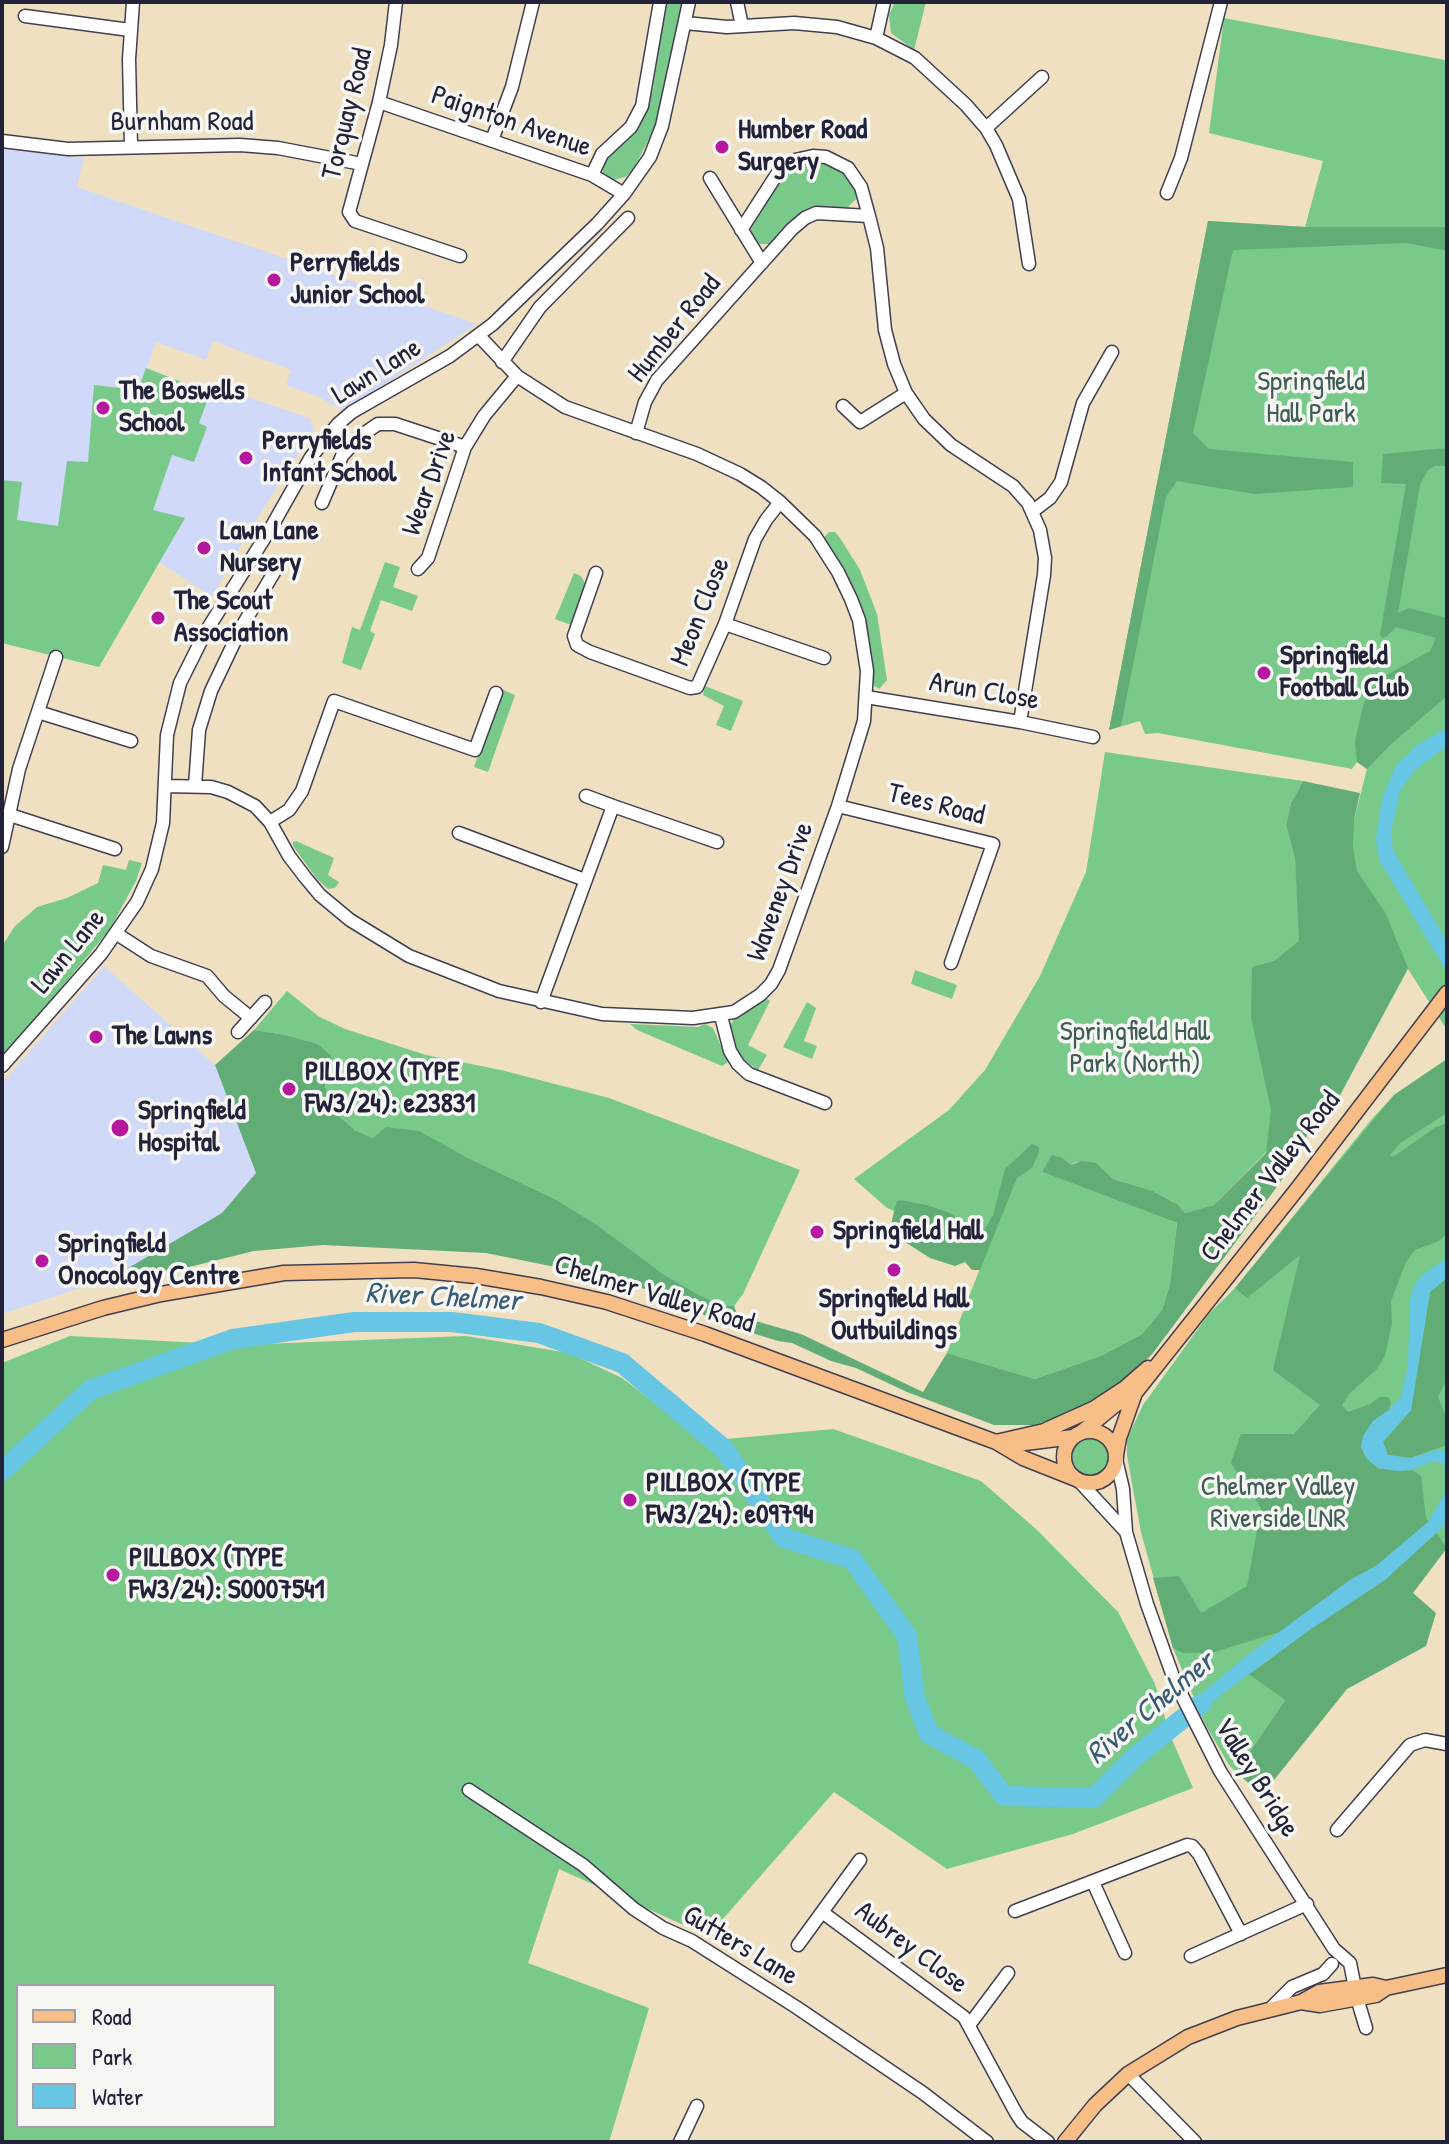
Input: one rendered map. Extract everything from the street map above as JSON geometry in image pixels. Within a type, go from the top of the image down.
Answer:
[{"type":"main road","name":"Chelmer Valley Road","points":[[1116,1457],[1119,1438],[1135,1393],[1447,993]]},
{"type":"main road","name":"Chelmer Valley Road","points":[[2,1340],[103,1308],[161,1294],[284,1273],[414,1270],[476,1276],[607,1302],[705,1334],[996,1442],[1023,1458],[1078,1480]]},
{"type":"main road","points":[[996,1442],[1044,1431],[1093,1409],[1163,1358]]},
{"type":"main road","name":"Chelmer Valley Road","points":[[996,1442],[1039,1443],[1078,1435],[1135,1393]]},
{"type":"main road","points":[[1097,1432],[1112,1444],[1116,1457],[1111,1472],[1102,1480],[1091,1483],[1078,1480],[1066,1468],[1066,1447],[1078,1435],[1097,1432]]},
{"type":"main road","points":[[1065,2142],[1095,2105],[1128,2074],[1188,2037],[1271,2008],[1301,2002],[1319,1992],[1351,1991],[1373,1985],[1386,1988],[1447,1975]]},
{"type":"street","points":[[131,146],[130,30],[133,2]]},
{"type":"street","name":"Torquay Road","points":[[396,2],[379,102],[349,212],[355,221],[460,256]]},
{"type":"street","points":[[492,140],[512,87],[533,2]]},
{"type":"street","points":[[592,175],[602,154],[631,127],[642,106],[660,2]]},
{"type":"street","name":"Lawn Lane","points":[[2,1066],[117,934],[137,902],[152,869],[163,823],[167,735],[180,683],[205,633],[311,457],[352,412],[479,336],[587,235],[624,194],[650,157],[662,126],[689,2]]},
{"type":"street","points":[[737,2],[742,26]]},
{"type":"street","points":[[876,38],[884,2]]},
{"type":"street","points":[[1167,193],[1181,158],[1221,2]]},
{"type":"street","points":[[25,16],[130,30]]},
{"type":"street","points":[[685,23],[703,26],[816,24],[876,38],[902,50],[928,68],[986,128],[1006,163],[1024,220],[1029,264]]},
{"type":"street","points":[[986,128],[1042,77]]},
{"type":"street","name":"Paignton Avenue","points":[[379,102],[592,175],[624,194]]},
{"type":"street","name":"Burnham Road","points":[[2,141],[68,149],[240,145],[278,148],[362,164]]},
{"type":"street","points":[[741,230],[779,171],[795,160],[826,157],[848,168],[861,187],[877,248],[885,330],[906,393],[937,433],[967,457],[1013,486],[1033,511],[1044,544],[1044,575],[1020,722]]},
{"type":"street","points":[[710,178],[762,263]]},
{"type":"street","name":"Humber Road","points":[[636,433],[645,402],[657,380],[792,229],[810,215],[832,212],[869,216]]},
{"type":"street","points":[[502,362],[540,307],[628,218]]},
{"type":"street","name":"Waveney Drive","points":[[166,786],[195,786],[228,792],[255,806],[270,822],[289,856],[313,886],[329,904],[361,929],[444,972],[499,991],[541,1002],[629,1016],[693,1018],[721,1016],[746,1006],[775,977],[858,745],[866,697],[864,647],[851,599],[815,536],[761,487],[718,463],[565,407],[517,376],[479,336]]},
{"type":"street","points":[[1033,511],[1050,498],[1061,482],[1083,403],[1112,352]]},
{"type":"street","name":"Wear Drive","points":[[418,569],[428,558],[465,447],[484,416],[517,376]]},
{"type":"street","points":[[843,406],[860,422],[906,393]]},
{"type":"street","name":"Lawn Lane","points":[[322,503],[342,456],[359,437],[378,424],[395,424],[465,447]]},
{"type":"street","name":"Meon Close","points":[[596,573],[574,636],[577,645],[690,688],[697,687],[725,624],[755,539],[780,502]]},
{"type":"street","points":[[195,786],[199,730],[211,691],[241,628],[279,564]]},
{"type":"street","points":[[725,624],[824,658]]},
{"type":"street","points":[[2,847],[19,769],[56,657]]},
{"type":"street","points":[[270,822],[289,810],[302,791],[334,701],[475,750],[496,693]]},
{"type":"street","name":"Arun Close","points":[[866,697],[1093,737]]},
{"type":"street","points":[[38,712],[131,741]]},
{"type":"street","points":[[586,796],[717,842]]},
{"type":"street","points":[[541,1002],[613,806]]},
{"type":"street","name":"Tees Road","points":[[838,806],[993,844],[951,963]]},
{"type":"street","points":[[10,815],[115,849]]},
{"type":"street","points":[[459,833],[585,880]]},
{"type":"street","points":[[117,934],[151,956],[201,972],[251,1018]]},
{"type":"street","points":[[238,1032],[265,1002]]},
{"type":"street","points":[[721,1016],[730,1051],[749,1074],[825,1103]]},
{"type":"street","name":"Valley Bridge","points":[[1116,1457],[1123,1489],[1126,1532],[1163,1651],[1197,1729],[1220,1771],[1334,1949],[1350,1963],[1351,1991]]},
{"type":"street","name":"Valley Bridge","points":[[1078,1480],[1126,1532]]},
{"type":"street","points":[[1337,1830],[1410,1745],[1425,1740],[1447,1744]]},
{"type":"street","name":"Gutters Lane","points":[[469,1790],[583,1865],[634,1909],[663,1928],[692,1941],[808,2016],[923,2093],[987,2142]]},
{"type":"street","points":[[1015,1911],[1182,1846],[1192,1846],[1241,1934]]},
{"type":"street","name":"Aubrey Close","points":[[798,1945],[860,1860]]},
{"type":"street","points":[[1093,1882],[1125,1953]]},
{"type":"street","points":[[1191,1956],[1307,1904]]},
{"type":"street","name":"Aubrey Close","points":[[822,1912],[970,2024],[1016,2113],[1022,2122],[1048,2142]]},
{"type":"street","points":[[1271,2008],[1292,1987],[1323,1974],[1332,1964],[1334,1949]]},
{"type":"street","points":[[1332,1964],[1351,1991],[1366,2028]]},
{"type":"street","name":"Aubrey Close","points":[[970,2024],[1008,1973]]},
{"type":"street","points":[[1128,2074],[1195,2142]]},
{"type":"street","points":[[680,2142],[697,2106]]},
{"type":"shaded area","name":"The Boswells School","points":[[2,149],[84,158],[77,187],[477,324],[343,411],[317,396],[286,385],[291,370],[213,341],[206,360],[156,342],[147,368],[223,399],[228,390],[309,418],[314,429],[248,533],[212,597],[159,562],[99,667],[2,643]]},
{"type":"shaded area","name":"Springfield Hospital","points":[[104,966],[215,1065],[256,1173],[222,1213],[117,1276],[2,1314],[2,1083]]},
{"type":"green space","points":[[666,2],[682,2],[672,63],[653,131],[633,170],[625,177],[613,180],[603,173],[602,168],[609,155],[634,132],[646,111],[653,89]]},
{"type":"green space","points":[[895,2],[926,2],[914,50],[891,33],[889,15]]},
{"type":"green space","points":[[1224,18],[1445,60],[1447,56],[1447,1030],[1408,969],[1340,1095],[1266,1152],[1214,1205],[1185,1213],[1174,1202],[1153,1191],[1113,1179],[1100,1167],[1076,1162],[1071,1165],[1063,1158],[1042,1172],[1177,1223],[1170,1284],[1162,1310],[1142,1334],[1103,1355],[1035,1379],[947,1353],[990,1243],[969,1239],[960,1221],[951,1213],[928,1205],[903,1200],[894,1211],[887,1208],[854,1179],[949,1110],[985,1070],[1040,976],[1086,872],[1105,752],[1303,781],[1291,803],[1286,825],[1295,859],[1300,939],[1354,820],[1367,769],[1357,762],[1352,769],[1158,733],[1145,734],[1140,721],[1109,730],[1208,221],[1305,227],[1323,161],[1209,133]]},
{"type":"green space","points":[[807,161],[826,162],[844,171],[857,191],[857,198],[848,207],[823,207],[802,213],[771,244],[756,244],[750,228],[776,182],[789,169]]},
{"type":"green space","points":[[1208,221],[1305,227],[1447,227],[1447,251],[1407,243],[1233,250],[1193,433],[1209,449],[1353,462],[1353,487],[1255,494],[1177,481],[1166,497],[1121,726],[1109,730]]},
{"type":"green space","points":[[146,368],[210,393],[199,423],[207,427],[194,462],[172,455],[153,510],[185,518],[99,667],[2,643],[2,480],[22,482],[17,520],[58,526],[67,461],[88,462],[94,385],[138,390]]},
{"type":"green space","points":[[1447,448],[1447,466],[1435,466],[1428,470],[1420,485],[1398,613],[1409,608],[1447,618],[1447,696],[1367,769],[1357,762],[1355,741],[1364,702],[1381,678],[1430,651],[1436,638],[1396,627],[1386,637],[1380,635],[1406,484],[1381,483],[1383,454]]},
{"type":"green space","points":[[829,532],[835,532],[840,538],[860,570],[877,614],[887,680],[879,689],[872,684],[863,611],[847,575],[823,538]]},
{"type":"green space","points":[[385,562],[400,567],[393,587],[418,596],[412,611],[381,600],[370,631],[375,634],[361,670],[342,663],[352,627],[360,630]]},
{"type":"green space","points":[[574,573],[581,576],[586,585],[571,625],[555,619]]},
{"type":"green space","points":[[705,686],[743,701],[731,731],[716,725],[724,706],[703,695]]},
{"type":"green space","points":[[501,689],[515,695],[488,772],[474,767]]},
{"type":"green space","points":[[1303,781],[1360,793],[1354,820],[1353,847],[1357,871],[1385,912],[1408,968],[1340,1095],[1310,1129],[1297,1158],[1276,1188],[1153,1353],[1119,1389],[1074,1413],[1033,1425],[994,1425],[792,1343],[726,1325],[652,1291],[595,1275],[486,1253],[323,1245],[254,1251],[185,1268],[113,1277],[222,1213],[256,1173],[215,1065],[254,1030],[318,1044],[331,1055],[334,1069],[325,1086],[329,1100],[340,1117],[355,1130],[373,1138],[386,1127],[419,1131],[555,1199],[663,1274],[705,1298],[734,1306],[738,1316],[801,1334],[923,1392],[947,1353],[1035,1379],[1103,1355],[1142,1334],[1162,1310],[1170,1284],[1177,1223],[1042,1172],[1052,1155],[1063,1158],[1071,1165],[1081,1161],[1096,1163],[1113,1179],[1153,1191],[1177,1204],[1185,1213],[1214,1205],[1266,1153],[1271,1110],[1251,1017],[1252,967],[1274,961],[1299,941],[1295,859],[1286,825],[1291,803]]},
{"type":"green space","points":[[296,841],[334,858],[328,875],[339,882],[335,888],[328,889],[317,879],[293,846]]},
{"type":"green space","points":[[129,860],[142,863],[136,881],[110,929],[2,1059],[2,946],[15,926],[37,907],[67,898],[98,883],[103,865],[126,870]]},
{"type":"green space","points":[[915,970],[957,985],[952,999],[911,984]]},
{"type":"green space","points":[[287,991],[318,1016],[345,1029],[426,1055],[501,1070],[609,1098],[800,1170],[743,1294],[734,1306],[705,1298],[663,1274],[555,1199],[466,1157],[373,1138],[355,1130],[340,1117],[329,1100],[325,1086],[334,1069],[331,1055],[318,1044],[254,1030]]},
{"type":"green space","points":[[766,998],[770,1001],[748,1045],[767,1055],[758,1070],[743,1059],[736,1048],[730,1026],[734,1019]]},
{"type":"green space","points":[[807,1002],[816,1008],[804,1041],[817,1046],[812,1059],[783,1047]]},
{"type":"green space","points":[[630,1024],[698,1027],[705,1024],[713,1028],[728,1062],[722,1066],[637,1030]]},
{"type":"green space","name":"Chelmer Valley Riverside LNR","points":[[1447,1059],[1447,1548],[1436,1534],[1250,1673],[1285,1700],[1236,1772],[1205,1724],[1173,1648],[1141,1532],[1127,1456],[1127,1439],[1143,1405],[1208,1315],[1235,1288],[1371,1120],[1394,1095]]},
{"type":"green space","name":"Chelmer Valley Riverside LNR","points":[[1447,1059],[1447,1113],[1400,1143],[1390,1155],[1393,1157],[1436,1127],[1447,1123],[1447,1233],[1439,1241],[1415,1250],[1406,1262],[1391,1301],[1392,1324],[1385,1356],[1376,1370],[1350,1393],[1342,1405],[1348,1412],[1380,1397],[1388,1397],[1391,1402],[1389,1410],[1373,1421],[1361,1447],[1366,1458],[1378,1468],[1412,1470],[1421,1476],[1426,1518],[1447,1548],[1413,1593],[1436,1613],[1426,1646],[1347,1689],[1262,1795],[1236,1772],[1285,1700],[1249,1674],[1290,1644],[1283,1631],[1211,1653],[1183,1653],[1173,1648],[1153,1578],[1179,1576],[1201,1613],[1247,1586],[1261,1508],[1231,1463],[1241,1434],[1294,1434],[1320,1405],[1273,1370],[1300,1255],[1247,1298],[1235,1288],[1394,1095]]},
{"type":"green space","points":[[1032,1144],[1039,1147],[1039,1152],[1032,1168],[1017,1178],[980,1270],[972,1270],[965,1262],[955,1266],[930,1258],[894,1235],[891,1225],[894,1211],[897,1201],[903,1200],[951,1213],[960,1221],[969,1238],[975,1232],[982,1234],[993,1215],[1005,1169]]},
{"type":"green space","points":[[1447,1278],[1447,1379],[1438,1397],[1447,1419],[1447,1445],[1410,1458],[1388,1455],[1383,1442],[1411,1410],[1430,1292]]},
{"type":"green space","points":[[70,1336],[238,1345],[466,1336],[569,1353],[622,1378],[705,1441],[833,1429],[981,1481],[1037,1530],[1118,1612],[1155,1684],[1170,1735],[1193,1788],[1073,1834],[947,1869],[834,1792],[708,1936],[559,1869],[528,1963],[649,2008],[609,2142],[2,2142],[2,1363]]},
{"type":"green space","points":[[1090,1439],[1103,1444],[1108,1457],[1103,1470],[1090,1475],[1077,1470],[1072,1457],[1077,1444]]},
{"type":"water","points":[[1447,728],[1447,746],[1416,769],[1400,790],[1391,832],[1393,850],[1447,942],[1447,972],[1379,860],[1376,839],[1382,799],[1396,765],[1418,744]]},
{"type":"water","points":[[1447,1258],[1447,1278],[1430,1292],[1411,1410],[1383,1442],[1388,1455],[1410,1458],[1440,1449],[1447,1453],[1447,1467],[1433,1461],[1412,1470],[1378,1468],[1366,1458],[1361,1447],[1363,1436],[1373,1421],[1401,1397],[1408,1365],[1410,1300],[1414,1286],[1422,1275]]},
{"type":"water","points":[[1447,1490],[1447,1517],[1443,1527],[1385,1580],[1311,1629],[1226,1691],[1183,1727],[1177,1714],[1245,1657],[1350,1580],[1377,1565],[1428,1522]]},
{"type":"waterway","name":"River Chelmer","points":[[2,1471],[90,1390],[233,1339],[354,1322],[452,1322],[539,1333],[622,1363],[724,1449],[784,1538],[852,1559],[907,1636],[915,1698],[929,1734],[976,1759],[1004,1796],[1094,1798],[1135,1757],[1202,1703]]},
{"type":"place","name":"Humber Road Surgery","points":[[722,147]]},
{"type":"place","name":"Perryfields Junior School","points":[[274,280]]},
{"type":"place","name":"The Boswells School","points":[[103,408]]},
{"type":"place","name":"Perryfields Infant School","points":[[246,458]]},
{"type":"place","name":"Lawn Lane Nursery","points":[[204,548]]},
{"type":"place","name":"The Scout Association","points":[[158,618]]},
{"type":"place","name":"Springfield Football Club","points":[[1264,673]]},
{"type":"place","name":"The Lawns","points":[[96,1037]]},
{"type":"place","name":"PILLBOX (TYPE FW3/24): e23831","points":[[289,1089]]},
{"type":"place","name":"Springfield Hospital","points":[[120,1128]]},
{"type":"place","name":"Springfield Hall","points":[[817,1232]]},
{"type":"place","name":"Springfield Onocology Centre","points":[[42,1261]]},
{"type":"place","name":"Springfield Hall Outbuildings","points":[[894,1270]]},
{"type":"place","name":"PILLBOX (TYPE FW3/24): e09794","points":[[630,1500]]},
{"type":"place","name":"PILLBOX (TYPE FW3/24): S0007541","points":[[113,1575]]},
{"type":"park label","name":"Springfield Hall Park","points":[[1311,399]]},
{"type":"park label","name":"Springfield Hall Park (North)","points":[[1135,1049]]}]
